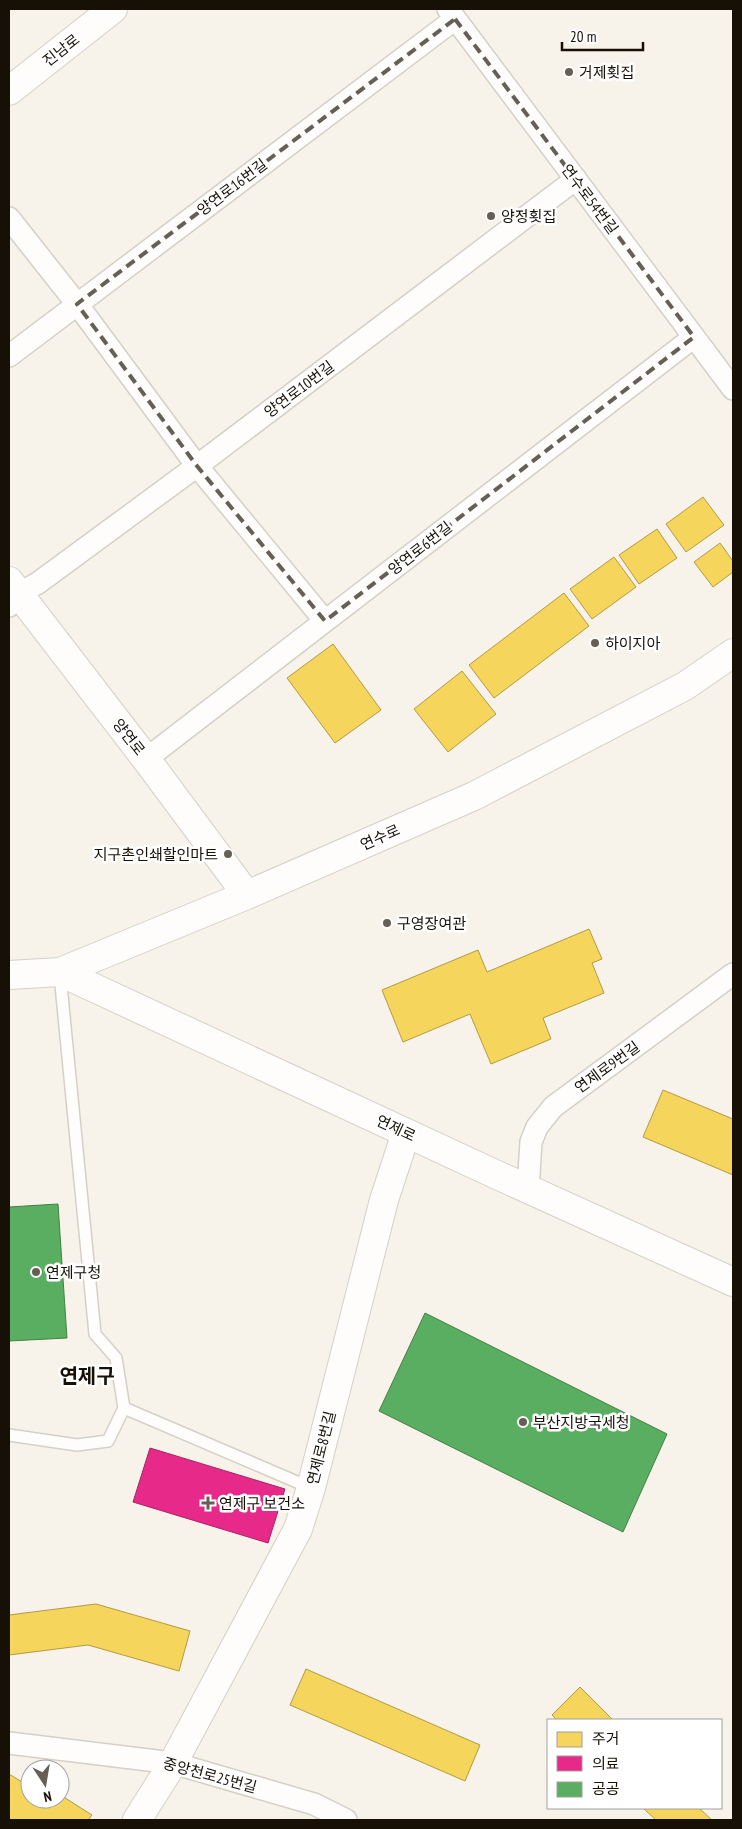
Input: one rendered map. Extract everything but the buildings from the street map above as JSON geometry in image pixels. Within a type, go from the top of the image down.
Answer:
[{"type":"main road","name":"진남로","points":[[9,91],[114,9]]},
{"type":"main road","name":"양연로","points":[[12,594],[146,759],[247,895]]},
{"type":"main road","name":"연수로","points":[[9,975],[60,972],[247,895],[474,796],[685,686],[733,653]]},
{"type":"main road","name":"연제로","points":[[60,972],[733,1282]]},
{"type":"main road","name":"연제로8번길","points":[[137,1820],[173,1763],[298,1528],[311,1488],[384,1200],[406,1133]]},
{"type":"street","name":"연수로54번길","points":[[456,12],[576,179],[733,389]]},
{"type":"street","name":"양연로16번길","points":[[9,356],[456,12]]},
{"type":"street","name":"양연로10번길","points":[[12,594],[38,582],[197,466],[576,179]]},
{"type":"street","points":[[9,218],[77,304],[197,466],[325,621]]},
{"type":"street","name":"양연로6번길","points":[[146,759],[694,337]]},
{"type":"street","name":"연제로9번길","points":[[528,1189],[531,1142],[537,1127],[553,1107],[733,974]]},
{"type":"street","name":"중앙천로25번길","points":[[9,1743],[173,1763],[314,1804],[346,1820]]},
{"type":"lane","points":[[9,1436],[77,1446],[108,1441],[124,1408],[116,1358],[95,1334],[60,972]]},
{"type":"lane","points":[[124,1408],[311,1488]]},
{"type":"highlighted area","points":[[455,19],[694,337],[325,621],[197,466],[77,304]]},
{"type":"place","name":"거제횟집","points":[[569,72]]},
{"type":"place","name":"양정횟집","points":[[491,216]]},
{"type":"place","name":"하이지아","points":[[595,643]]},
{"type":"place","name":"지구촌인쇄할인마트","points":[[228,854]]},
{"type":"place","name":"구영장여관","points":[[387,923]]},
{"type":"place","name":"연제구청","points":[[36,1272]]},
{"type":"place","name":"부산지방국세청","points":[[523,1422]]},
{"type":"place","name":"연제구 보건소","points":[[208,1503]]},
{"type":"district","name":"연제구","points":[[87,1376]]}]
